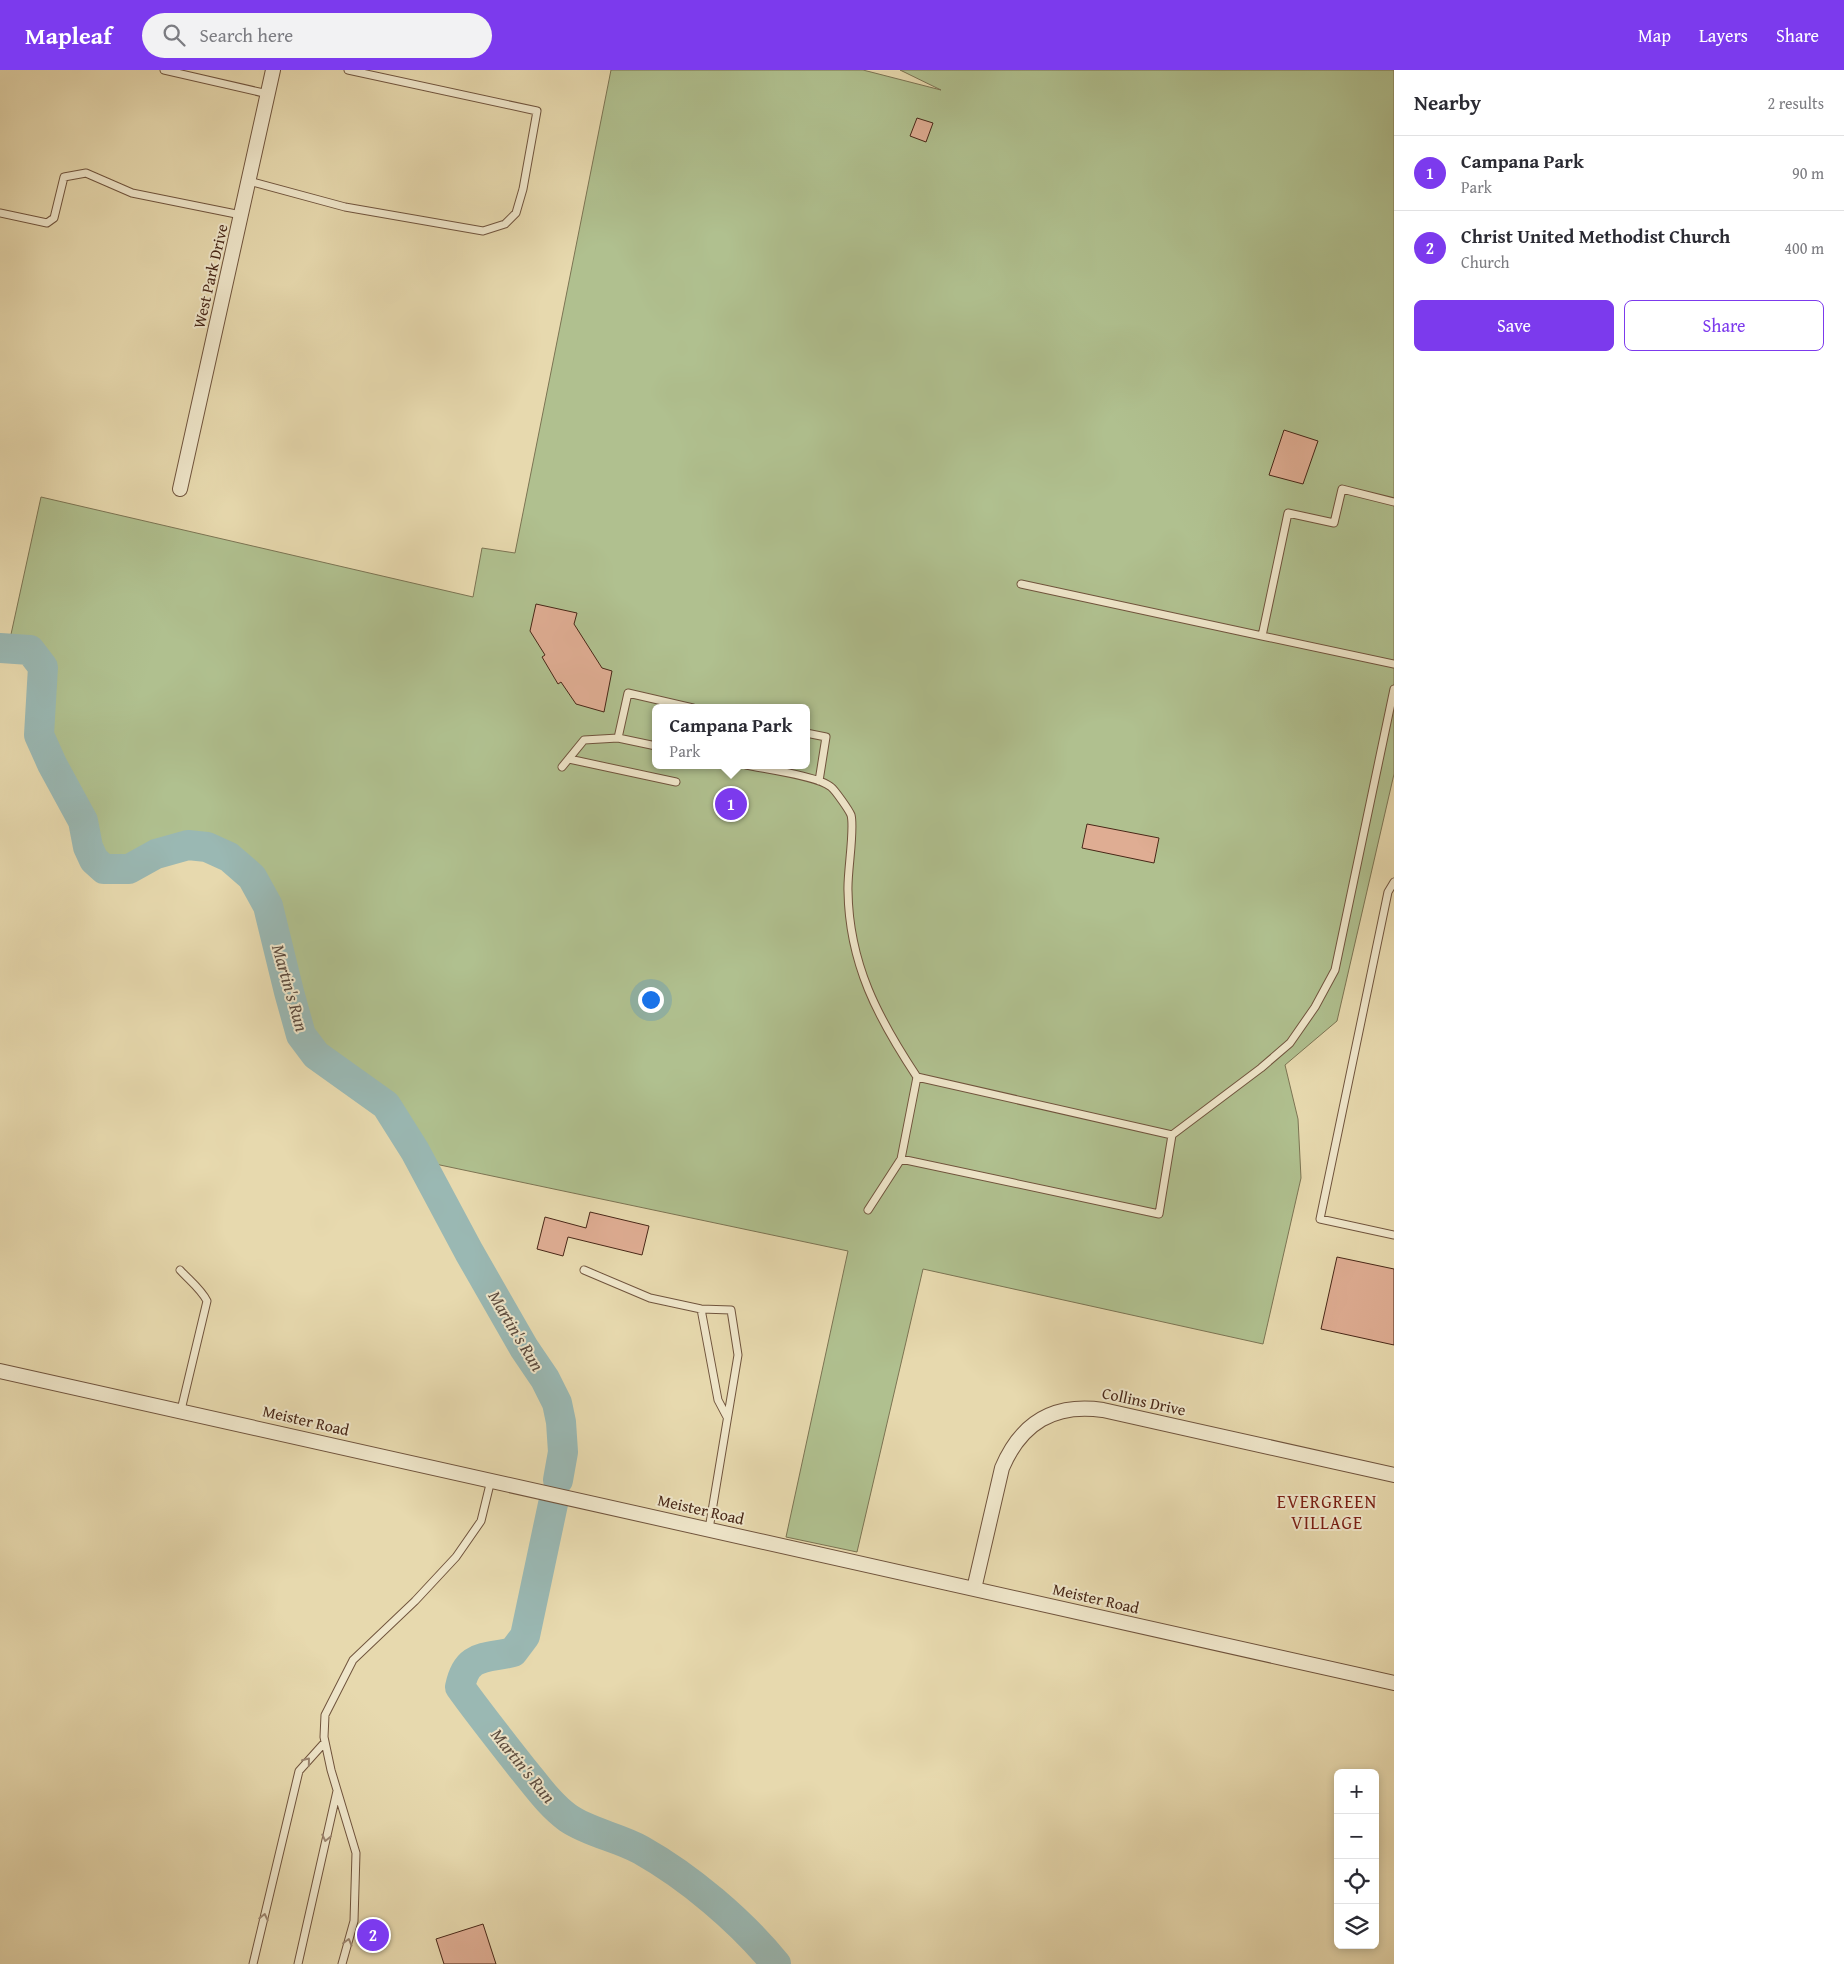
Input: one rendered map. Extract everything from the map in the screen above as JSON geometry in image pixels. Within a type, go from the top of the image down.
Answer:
[{"type":"street","name":"West Park Drive","points":[[180,489],[273,70]]},
{"type":"street","name":"Meister Road","points":[[0,1371],[491,1479],[1394,1683]]},
{"type":"street","name":"Collins Drive","points":[[974,1589],[1002,1468],[1008,1454],[1016,1441],[1038,1421],[1051,1414],[1066,1410],[1088,1408],[1103,1410],[1394,1475]]},
{"type":"lane","points":[[164,70],[268,94]]},
{"type":"lane","points":[[249,181],[345,207],[483,231],[505,224],[516,213],[523,189],[538,111],[348,70]]},
{"type":"lane","points":[[0,213],[47,223],[54,218],[64,177],[86,173],[132,192],[241,215]]},
{"type":"lane","points":[[1262,636],[1288,514],[1334,523],[1342,489],[1394,502]]},
{"type":"lane","points":[[1021,584],[1394,664]]},
{"type":"lane","points":[[901,1159],[1159,1214],[1172,1135],[1290,1043],[1315,1007],[1335,970],[1394,690]]},
{"type":"lane","points":[[618,738],[628,693],[676,704]]},
{"type":"lane","points":[[810,734],[826,737],[819,781]]},
{"type":"lane","points":[[562,767],[584,740],[618,738],[652,745]]},
{"type":"lane","points":[[568,759],[676,782]]},
{"type":"lane","points":[[764,769],[819,781],[831,787],[851,815],[848,890],[849,922],[856,959],[887,1030],[917,1078],[901,1159],[868,1210]]},
{"type":"lane","points":[[1394,882],[1388,892],[1320,1219],[1394,1234]]},
{"type":"lane","points":[[917,1078],[1172,1135]]},
{"type":"lane","points":[[180,1270],[204,1294],[207,1301],[181,1410]]},
{"type":"lane","points":[[584,1270],[650,1298],[701,1309],[731,1310],[738,1355],[709,1529]]},
{"type":"lane","points":[[701,1309],[718,1400],[727,1418]]},
{"type":"lane","points":[[342,1964],[354,1921],[356,1853],[337,1791],[325,1742],[325,1715],[353,1660],[415,1601],[456,1557],[481,1520],[491,1479]]},
{"type":"lane","points":[[253,1964],[299,1771],[325,1742]]},
{"type":"lane","points":[[298,1964],[337,1791]]},
{"type":"green space","points":[[611,70],[863,70],[941,90],[900,70],[1394,70],[1394,774],[1337,1021],[1285,1065],[1298,1119],[1301,1178],[1263,1344],[923,1269],[857,1552],[786,1537],[848,1251],[421,1161],[386,1105],[316,1055],[301,1035],[268,906],[252,877],[229,857],[207,847],[188,845],[156,854],[129,869],[104,869],[94,860],[88,847],[83,821],[52,764],[39,735],[42,667],[30,650],[8,648],[41,497],[473,597],[482,548],[515,553]]},
{"type":"building","points":[[917,118],[933,123],[926,142],[910,136]]},
{"type":"building","points":[[1284,430],[1318,441],[1303,484],[1269,475]]},
{"type":"building","points":[[536,604],[577,613],[574,624],[602,668],[612,671],[604,712],[576,704],[561,682],[558,684],[542,657],[545,655],[530,631]]},
{"type":"building","points":[[1087,824],[1159,838],[1154,863],[1082,848]]},
{"type":"building","points":[[590,1212],[649,1226],[642,1255],[568,1237],[563,1256],[537,1249],[545,1217],[586,1228]]},
{"type":"building","points":[[1337,1257],[1394,1269],[1394,1345],[1321,1329]]},
{"type":"building","points":[[483,1924],[496,1964],[444,1964],[436,1939]]},
{"type":"waterway","name":"Martin's Run","points":[[0,648],[30,650],[43,667],[39,735],[52,764],[83,821],[88,847],[94,860],[104,869],[129,869],[156,854],[188,845],[207,847],[229,857],[252,877],[268,906],[301,1035],[316,1055],[386,1105],[415,1151],[469,1252],[524,1348],[545,1379],[557,1403],[561,1422],[563,1452],[558,1480]]},
{"type":"waterway","name":"Martin's Run","points":[[553,1504],[525,1636],[513,1652],[486,1657],[472,1663],[467,1668],[460,1687],[538,1788],[561,1813],[585,1828],[641,1850],[677,1873],[731,1916],[776,1964]]},
{"type":"place","name":"Campana Park","points":[[731,804]]},
{"type":"place","name":"Christ United Methodist Church","points":[[373,1935]]},
{"type":"district","name":"EVERGREEN VILLAGE","points":[[1327,1512]]}]
